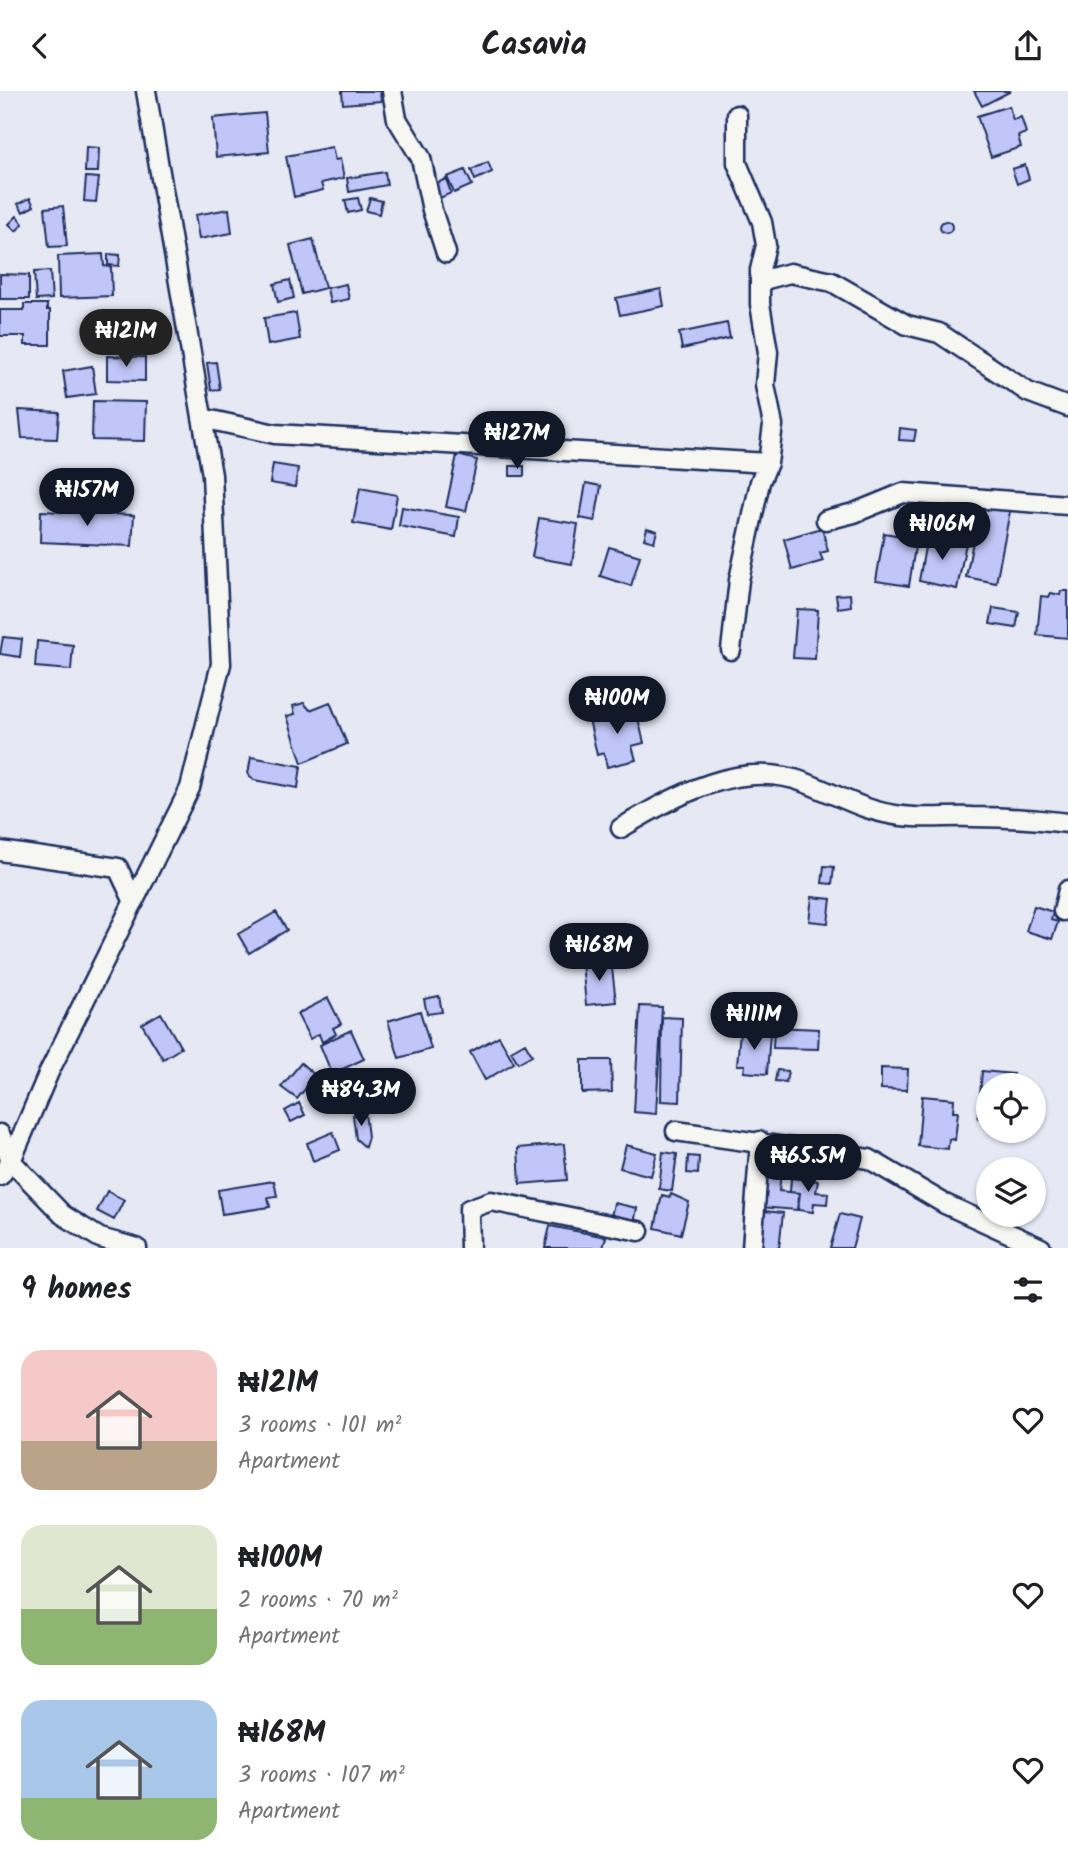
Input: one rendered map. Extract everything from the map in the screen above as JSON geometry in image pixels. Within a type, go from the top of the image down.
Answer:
[{"type":"street","points":[[0,1176],[11,1161],[50,1072],[190,788],[221,664],[212,475],[146,91]]},
{"type":"street","points":[[392,91],[397,119],[421,158],[446,253]]},
{"type":"street","points":[[731,650],[739,580],[760,482],[768,463],[773,425],[765,385],[768,352],[760,304],[760,281],[766,245],[762,222],[737,163],[737,115]]},
{"type":"street","points":[[760,281],[790,273],[832,282],[907,325],[939,333],[1000,376],[1068,407]]},
{"type":"street","points":[[202,418],[275,434],[768,463]]},
{"type":"street","points":[[826,520],[855,513],[903,493],[1068,505]]},
{"type":"street","points":[[621,828],[662,803],[731,776],[775,773],[806,783],[852,805],[902,816],[1015,817],[1068,823]]},
{"type":"street","points":[[0,851],[118,868],[134,902]]},
{"type":"street","points":[[1063,911],[1068,890]]},
{"type":"street","points":[[676,1131],[869,1159],[945,1204],[1041,1248]]},
{"type":"street","points":[[0,1134],[11,1161],[63,1215],[100,1238],[137,1248]]},
{"type":"street","points":[[752,1248],[760,1142]]},
{"type":"street","points":[[470,1248],[467,1230],[469,1209],[491,1201],[639,1231]]},
{"type":"building","points":[[342,91],[380,91],[381,101],[343,104]]},
{"type":"building","points":[[974,91],[1011,91],[982,106]]},
{"type":"building","points":[[1009,106],[1013,120],[1021,117],[1026,133],[1018,136],[1021,147],[991,157],[977,116]]},
{"type":"building","points":[[265,113],[269,152],[216,157],[213,118]]},
{"type":"building","points":[[86,147],[99,148],[98,172],[85,172]]},
{"type":"building","points":[[332,147],[335,160],[340,159],[344,178],[321,183],[323,190],[294,197],[286,156]]},
{"type":"building","points":[[488,162],[492,172],[475,180],[471,170]]},
{"type":"building","points":[[1025,165],[1029,179],[1017,184],[1012,169]]},
{"type":"building","points":[[465,170],[472,185],[454,193],[447,177]]},
{"type":"building","points":[[385,172],[387,185],[349,192],[347,178]]},
{"type":"building","points":[[86,177],[99,178],[96,202],[84,201]]},
{"type":"building","points":[[446,179],[451,193],[438,199],[432,185]]},
{"type":"building","points":[[30,198],[34,206],[23,212],[18,204]]},
{"type":"building","points":[[358,198],[361,210],[348,213],[345,200]]},
{"type":"building","points":[[370,198],[382,201],[379,214],[366,211]]},
{"type":"building","points":[[63,206],[67,246],[49,247],[45,208]]},
{"type":"building","points":[[229,209],[232,233],[199,239],[195,215]]},
{"type":"building","points":[[17,216],[23,224],[16,231],[9,224]]},
{"type":"building","points":[[946,221],[952,227],[946,233],[940,227]]},
{"type":"building","points":[[313,239],[325,288],[302,294],[290,245]]},
{"type":"building","points":[[103,254],[104,266],[111,267],[112,296],[59,298],[58,256]]},
{"type":"building","points":[[108,254],[120,255],[119,266],[108,265]]},
{"type":"building","points":[[50,271],[52,299],[36,300],[34,272]]},
{"type":"building","points":[[0,274],[29,275],[29,299],[0,299]]},
{"type":"building","points":[[290,280],[294,298],[278,302],[274,284]]},
{"type":"building","points":[[346,284],[349,299],[330,303],[327,288]]},
{"type":"building","points":[[661,289],[664,306],[620,315],[616,298]]},
{"type":"building","points":[[24,304],[47,304],[47,310],[50,310],[50,345],[25,345],[25,336],[0,336],[0,310],[24,310]]},
{"type":"building","points":[[296,313],[300,339],[268,345],[264,318]]},
{"type":"building","points":[[727,323],[730,338],[682,349],[679,333]]},
{"type":"building","points":[[107,356],[145,357],[145,381],[107,380]]},
{"type":"building","points":[[216,362],[220,389],[211,390],[207,363]]},
{"type":"building","points":[[92,366],[96,394],[67,398],[63,371]]},
{"type":"building","points":[[93,401],[146,402],[145,441],[92,440]]},
{"type":"building","points":[[19,410],[59,412],[57,439],[22,438]]},
{"type":"building","points":[[900,428],[916,430],[914,441],[899,440]]},
{"type":"building","points":[[457,455],[477,460],[466,511],[446,507]]},
{"type":"building","points":[[273,464],[298,468],[295,487],[270,483]]},
{"type":"building","points":[[510,466],[524,466],[524,476],[510,476]]},
{"type":"building","points":[[586,483],[601,486],[595,521],[580,518]]},
{"type":"building","points":[[360,488],[397,495],[391,530],[353,523]]},
{"type":"building","points":[[980,506],[1010,511],[996,583],[966,577]]},
{"type":"building","points":[[402,507],[459,517],[456,537],[399,526]]},
{"type":"building","points":[[41,511],[134,515],[132,546],[40,542]]},
{"type":"building","points":[[539,518],[578,524],[572,564],[532,557]]},
{"type":"building","points":[[647,528],[657,531],[654,542],[644,539]]},
{"type":"building","points":[[822,528],[828,551],[820,553],[823,561],[792,570],[784,539]]},
{"type":"building","points":[[897,531],[917,534],[909,586],[876,581],[884,533],[896,535]]},
{"type":"building","points":[[927,536],[966,543],[957,589],[919,581]]},
{"type":"building","points":[[609,547],[640,556],[631,586],[600,576]]},
{"type":"building","points":[[1061,591],[1068,591],[1068,638],[1037,635],[1041,596],[1049,597],[1051,593],[1060,595]]},
{"type":"building","points":[[850,594],[851,606],[838,608],[836,595]]},
{"type":"building","points":[[993,608],[1019,612],[1016,628],[990,624]]},
{"type":"building","points":[[797,609],[818,610],[815,659],[793,658]]},
{"type":"building","points":[[3,637],[22,639],[20,657],[0,654]]},
{"type":"building","points":[[37,641],[73,645],[71,670],[35,667]]},
{"type":"building","points":[[330,702],[347,744],[302,763],[287,716],[295,714],[293,706],[304,703],[310,710]]},
{"type":"building","points":[[630,708],[633,720],[638,718],[644,743],[632,746],[636,760],[607,767],[604,753],[597,755],[589,719]]},
{"type":"building","points":[[251,757],[301,766],[298,788],[254,780],[248,774]]},
{"type":"building","points":[[824,866],[834,867],[832,884],[822,883]]},
{"type":"building","points":[[812,897],[831,899],[828,923],[809,921]]},
{"type":"building","points":[[1034,906],[1053,912],[1051,920],[1058,922],[1052,939],[1026,931]]},
{"type":"building","points":[[276,912],[287,930],[249,953],[238,934]]},
{"type":"building","points":[[611,960],[616,1002],[586,1005],[582,963]]},
{"type":"building","points":[[439,996],[442,1012],[427,1014],[424,999]]},
{"type":"building","points":[[328,998],[341,1024],[333,1028],[336,1034],[322,1042],[319,1034],[310,1039],[297,1014]]},
{"type":"building","points":[[640,1006],[662,1007],[656,1114],[634,1112]]},
{"type":"building","points":[[420,1011],[431,1049],[399,1058],[388,1021]]},
{"type":"building","points":[[161,1013],[181,1048],[163,1059],[142,1024]]},
{"type":"building","points":[[662,1017],[682,1018],[680,1102],[661,1101]]},
{"type":"building","points":[[774,1027],[819,1029],[818,1049],[773,1048]]},
{"type":"building","points":[[351,1030],[364,1059],[332,1074],[320,1045]]},
{"type":"building","points":[[740,1031],[770,1033],[767,1074],[744,1072],[745,1065],[737,1065]]},
{"type":"building","points":[[499,1036],[514,1063],[485,1080],[470,1052]]},
{"type":"building","points":[[525,1043],[532,1055],[518,1063],[511,1051]]},
{"type":"building","points":[[582,1060],[611,1060],[612,1092],[582,1093]]},
{"type":"building","points":[[301,1063],[316,1076],[297,1099],[281,1087]]},
{"type":"building","points":[[881,1068],[908,1069],[907,1090],[881,1089]]},
{"type":"building","points":[[777,1070],[788,1071],[786,1082],[775,1081]]},
{"type":"building","points":[[922,1096],[954,1099],[953,1112],[958,1112],[955,1140],[949,1139],[948,1149],[918,1146]]},
{"type":"building","points":[[299,1103],[305,1115],[291,1122],[285,1111]]},
{"type":"building","points":[[365,1113],[368,1137],[365,1147],[356,1139],[353,1115]]},
{"type":"building","points":[[333,1132],[340,1150],[313,1161],[307,1143]]},
{"type":"building","points":[[564,1144],[567,1180],[520,1184],[518,1148]]},
{"type":"building","points":[[626,1145],[657,1153],[651,1176],[620,1168]]},
{"type":"building","points":[[663,1152],[677,1154],[672,1191],[659,1189]]},
{"type":"building","points":[[688,1156],[699,1157],[698,1174],[687,1173]]},
{"type":"building","points":[[763,1171],[781,1173],[779,1191],[799,1193],[797,1210],[760,1207]]},
{"type":"building","points":[[791,1178],[818,1181],[816,1192],[828,1193],[827,1204],[814,1203],[813,1212],[798,1210],[800,1193],[790,1192]]},
{"type":"building","points":[[274,1181],[277,1196],[268,1197],[270,1207],[222,1214],[218,1190]]},
{"type":"building","points":[[107,1191],[124,1200],[114,1220],[97,1211]]},
{"type":"building","points":[[671,1194],[689,1202],[681,1234],[655,1228],[662,1195],[670,1197]]},
{"type":"building","points":[[614,1203],[637,1208],[634,1223],[611,1217]]},
{"type":"building","points":[[764,1211],[783,1213],[779,1248],[761,1248]]},
{"type":"building","points":[[840,1214],[860,1219],[852,1248],[830,1248]]},
{"type":"building","points":[[550,1226],[606,1237],[603,1248],[545,1248]]}]
